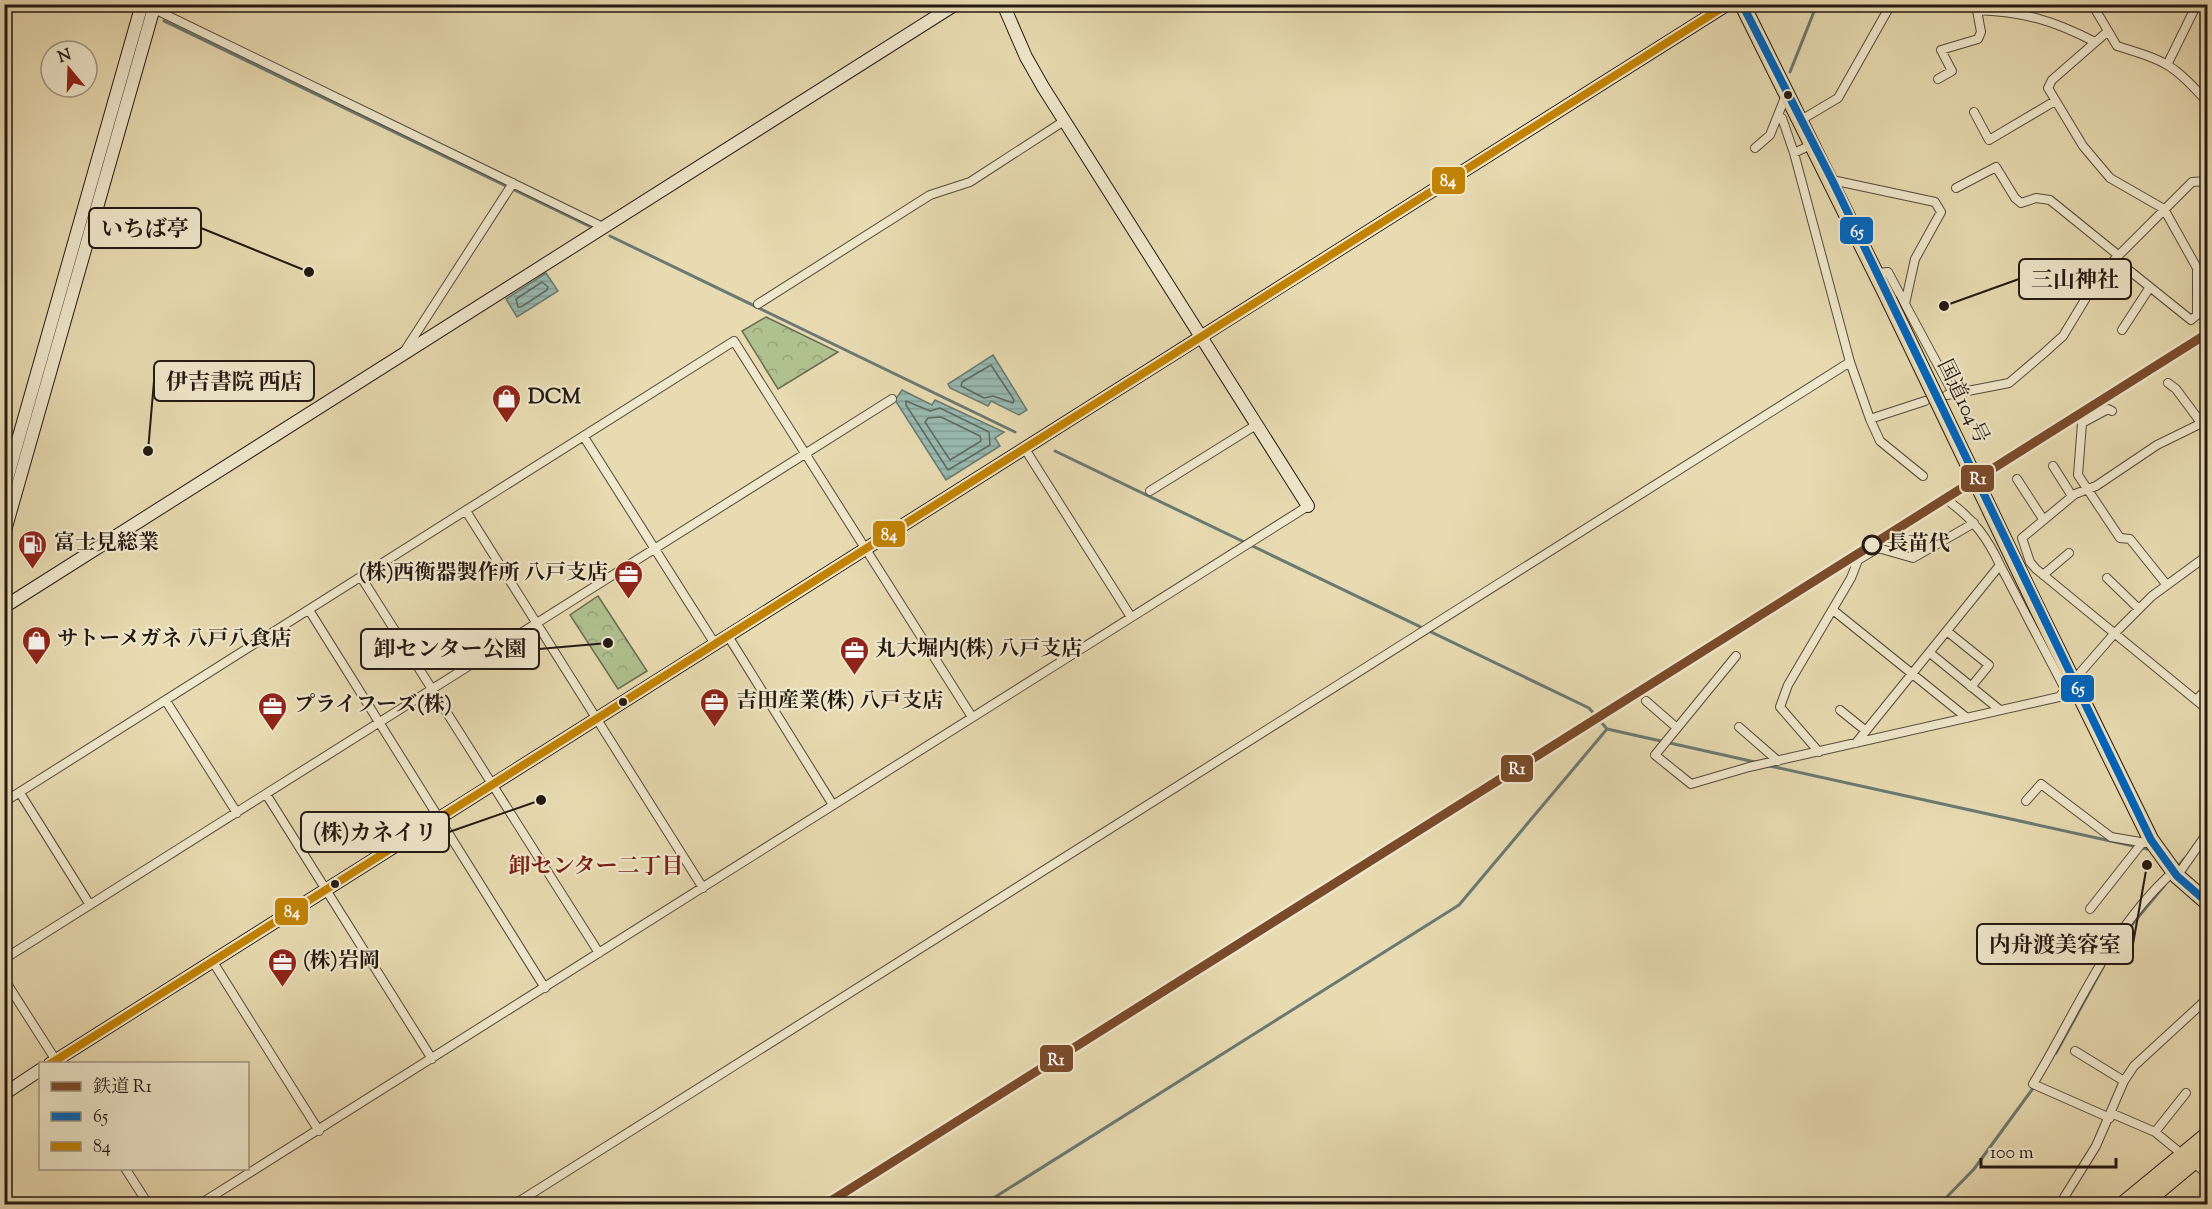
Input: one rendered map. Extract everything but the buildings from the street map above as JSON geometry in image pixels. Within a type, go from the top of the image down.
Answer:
[{"type":"highway","name":"国道104号","points":[[1742,4],[1877,273],[2038,610],[2070,687],[2146,841],[2175,874],[2208,903]]},
{"type":"highway","points":[[2143,1204],[2208,1134]]},
{"type":"highway","points":[[2123,1204],[2188,1158],[2208,1150]]},
{"type":"street","points":[[4,607],[956,4]]},
{"type":"street","points":[[200,1204],[1308,506],[1064,121],[1026,57],[1003,4]]},
{"type":"street","points":[[4,979],[55,1062],[1728,4]]},
{"type":"street","points":[[1801,120],[1838,98],[1894,5],[1879,4]]},
{"type":"street","points":[[2092,4],[2117,46],[2169,63],[2182,73],[2208,103]]},
{"type":"street","points":[[2169,63],[2197,4]]},
{"type":"street","points":[[151,6],[603,227]]},
{"type":"street","points":[[4,489],[151,6]]},
{"type":"street","points":[[4,534],[151,6]]},
{"type":"street","points":[[1938,79],[1952,71],[1941,50],[1978,39],[1981,32],[1976,7],[2015,12],[2048,21],[2096,42]]},
{"type":"street","points":[[1956,188],[1996,167],[2015,198],[2021,203],[2036,198],[2050,200],[2191,320],[2197,315],[2197,268],[2164,208],[2110,178],[2083,146],[2048,88],[2052,80],[2107,32]]},
{"type":"street","points":[[1755,148],[1770,135],[1788,92]]},
{"type":"street","points":[[1974,112],[1989,140],[2055,101]]},
{"type":"street","points":[[1778,117],[1782,118],[1794,153],[1850,362],[1870,419],[1880,441],[1923,476]]},
{"type":"street","points":[[758,304],[930,195],[969,182],[1064,121]]},
{"type":"street","points":[[1794,153],[1814,144]]},
{"type":"street","points":[[1832,180],[1935,202],[1941,212],[1915,259],[1905,304]]},
{"type":"street","points":[[1877,273],[1888,272],[1950,394],[2009,383],[2063,336],[2095,283],[2116,257],[2164,208],[2192,182],[2208,181]]},
{"type":"street","points":[[402,355],[513,183]]},
{"type":"street","points":[[2122,330],[2150,287]]},
{"type":"street","points":[[4,802],[735,341],[972,717]]},
{"type":"street","points":[[515,1204],[1850,362]]},
{"type":"street","points":[[2168,383],[2205,422],[2157,445],[2087,490],[2073,496],[2022,538],[2030,562],[2043,575],[2208,710]]},
{"type":"street","points":[[4,959],[892,399]]},
{"type":"street","points":[[1870,419],[1925,401]]},
{"type":"street","points":[[2112,411],[2108,409],[2082,423],[2078,476],[2120,538],[2130,539],[2166,584]]},
{"type":"street","points":[[1150,491],[1256,425]]},
{"type":"street","points":[[584,436],[716,644]]},
{"type":"street","points":[[1025,448],[1131,617]]},
{"type":"street","points":[[2053,466],[2073,496]]},
{"type":"street","points":[[2017,479],[2043,519]]},
{"type":"street","points":[[1951,503],[1989,540],[2000,566],[2070,687]]},
{"type":"street","points":[[466,511],[703,888]]},
{"type":"street","points":[[1819,752],[1780,707],[1788,685],[1833,610],[1861,557],[1878,548],[1913,558],[1974,523]]},
{"type":"street","points":[[2043,575],[2069,553]]},
{"type":"street","points":[[1736,656],[1655,755],[1691,784],[1778,761],[2059,697],[2139,609],[2166,584],[2208,555]]},
{"type":"street","points":[[1856,743],[2000,566]]},
{"type":"street","points":[[361,577],[599,953]]},
{"type":"street","points":[[2107,578],[2139,609]]},
{"type":"street","points":[[309,610],[545,988]]},
{"type":"street","points":[[1833,610],[1913,672],[1967,718]]},
{"type":"street","points":[[1948,632],[1989,665],[1971,687]]},
{"type":"street","points":[[728,636],[833,805]]},
{"type":"street","points":[[1930,653],[2000,710]]},
{"type":"street","points":[[2196,700],[2208,688]]},
{"type":"street","points":[[166,701],[237,813]]},
{"type":"street","points":[[1646,701],[1677,728]]},
{"type":"street","points":[[1840,710],[1866,731]]},
{"type":"street","points":[[1739,727],[1778,761]]},
{"type":"street","points":[[2026,801],[2041,784],[2111,837],[2146,841]]},
{"type":"street","points":[[20,793],[90,905]]},
{"type":"street","points":[[266,794],[328,889],[432,1059]]},
{"type":"street","points":[[2208,831],[2175,874],[2139,910],[2103,957],[2061,1039],[2033,1084],[2155,1132],[2208,1175]]},
{"type":"street","points":[[2090,909],[2146,841]]},
{"type":"street","points":[[213,962],[318,1131]]},
{"type":"street","points":[[2060,1204],[2110,1116],[2124,1081],[2134,1066],[2208,998]]},
{"type":"street","points":[[2075,1051],[2124,1081]]},
{"type":"street","points":[[4,1094],[39,1071]]},
{"type":"street","points":[[2155,1132],[2186,1093]]},
{"type":"street","points":[[126,1170],[148,1204]]},
{"type":"green space","points":[[766,317],[838,352],[778,389],[742,331]]},
{"type":"green space","points":[[598,596],[647,671],[618,689],[570,615]]},
{"type":"water","points":[[546,273],[558,291],[517,317],[506,299]]},
{"type":"water","points":[[993,355],[1027,410],[1019,415],[991,401],[988,406],[950,388],[948,384]]},
{"type":"water","points":[[902,390],[932,405],[935,400],[1004,432],[995,438],[1000,446],[946,480],[895,400]]},
{"type":"waterway","points":[[1790,72],[1817,4]]},
{"type":"waterway","points":[[164,21],[589,226]]},
{"type":"waterway","points":[[610,236],[1015,432]]},
{"type":"waterway","points":[[1055,451],[1589,708],[1607,729],[1755,762]]},
{"type":"waterway","points":[[984,1204],[1459,905],[1607,729]]},
{"type":"waterway","points":[[1770,766],[2147,849]]},
{"type":"waterway","points":[[2177,868],[2184,859]]},
{"type":"waterway","points":[[2126,932],[2164,886]]},
{"type":"waterway","points":[[2056,1053],[2103,967]]},
{"type":"waterway","points":[[1940,1204],[1974,1169],[2034,1087]]},
{"type":"rail line","name":"R1","points":[[826,1204],[2208,333]]},
{"type":"transit line","name":"84","points":[[53,1062],[1728,4]]},
{"type":"transit line","name":"65","points":[[1742,4],[1832,180],[2151,840],[2177,876],[2208,903]]},
{"type":"place","name":"いちば亭","points":[[309,272]]},
{"type":"place","name":"三山神社","points":[[1944,306]]},
{"type":"place","name":"DCM","points":[[507,424]]},
{"type":"place","name":"伊吉書院 西店","points":[[148,451]]},
{"type":"place","name":"長苗代","points":[[1872,545]]},
{"type":"place","name":"富士見総業","points":[[33,570]]},
{"type":"place","name":"(株)西衡器製作所 八戸支店","points":[[629,600]]},
{"type":"place","name":"卸センター公園","points":[[608,643]]},
{"type":"place","name":"サトーメガネ 八戸八食店","points":[[36,666]]},
{"type":"place","name":"丸大堀内(株) 八戸支店","points":[[854,676]]},
{"type":"place","name":"吉田産業(株) 八戸支店","points":[[715,728]]},
{"type":"place","name":"プライフーズ(株)","points":[[273,732]]},
{"type":"place","name":"(株)カネイリ","points":[[541,800]]},
{"type":"place","name":"内舟渡美容室","points":[[2147,865]]},
{"type":"place","name":"(株)岩岡","points":[[282,988]]},
{"type":"district","name":"卸センター二丁目","points":[[596,868]]}]
